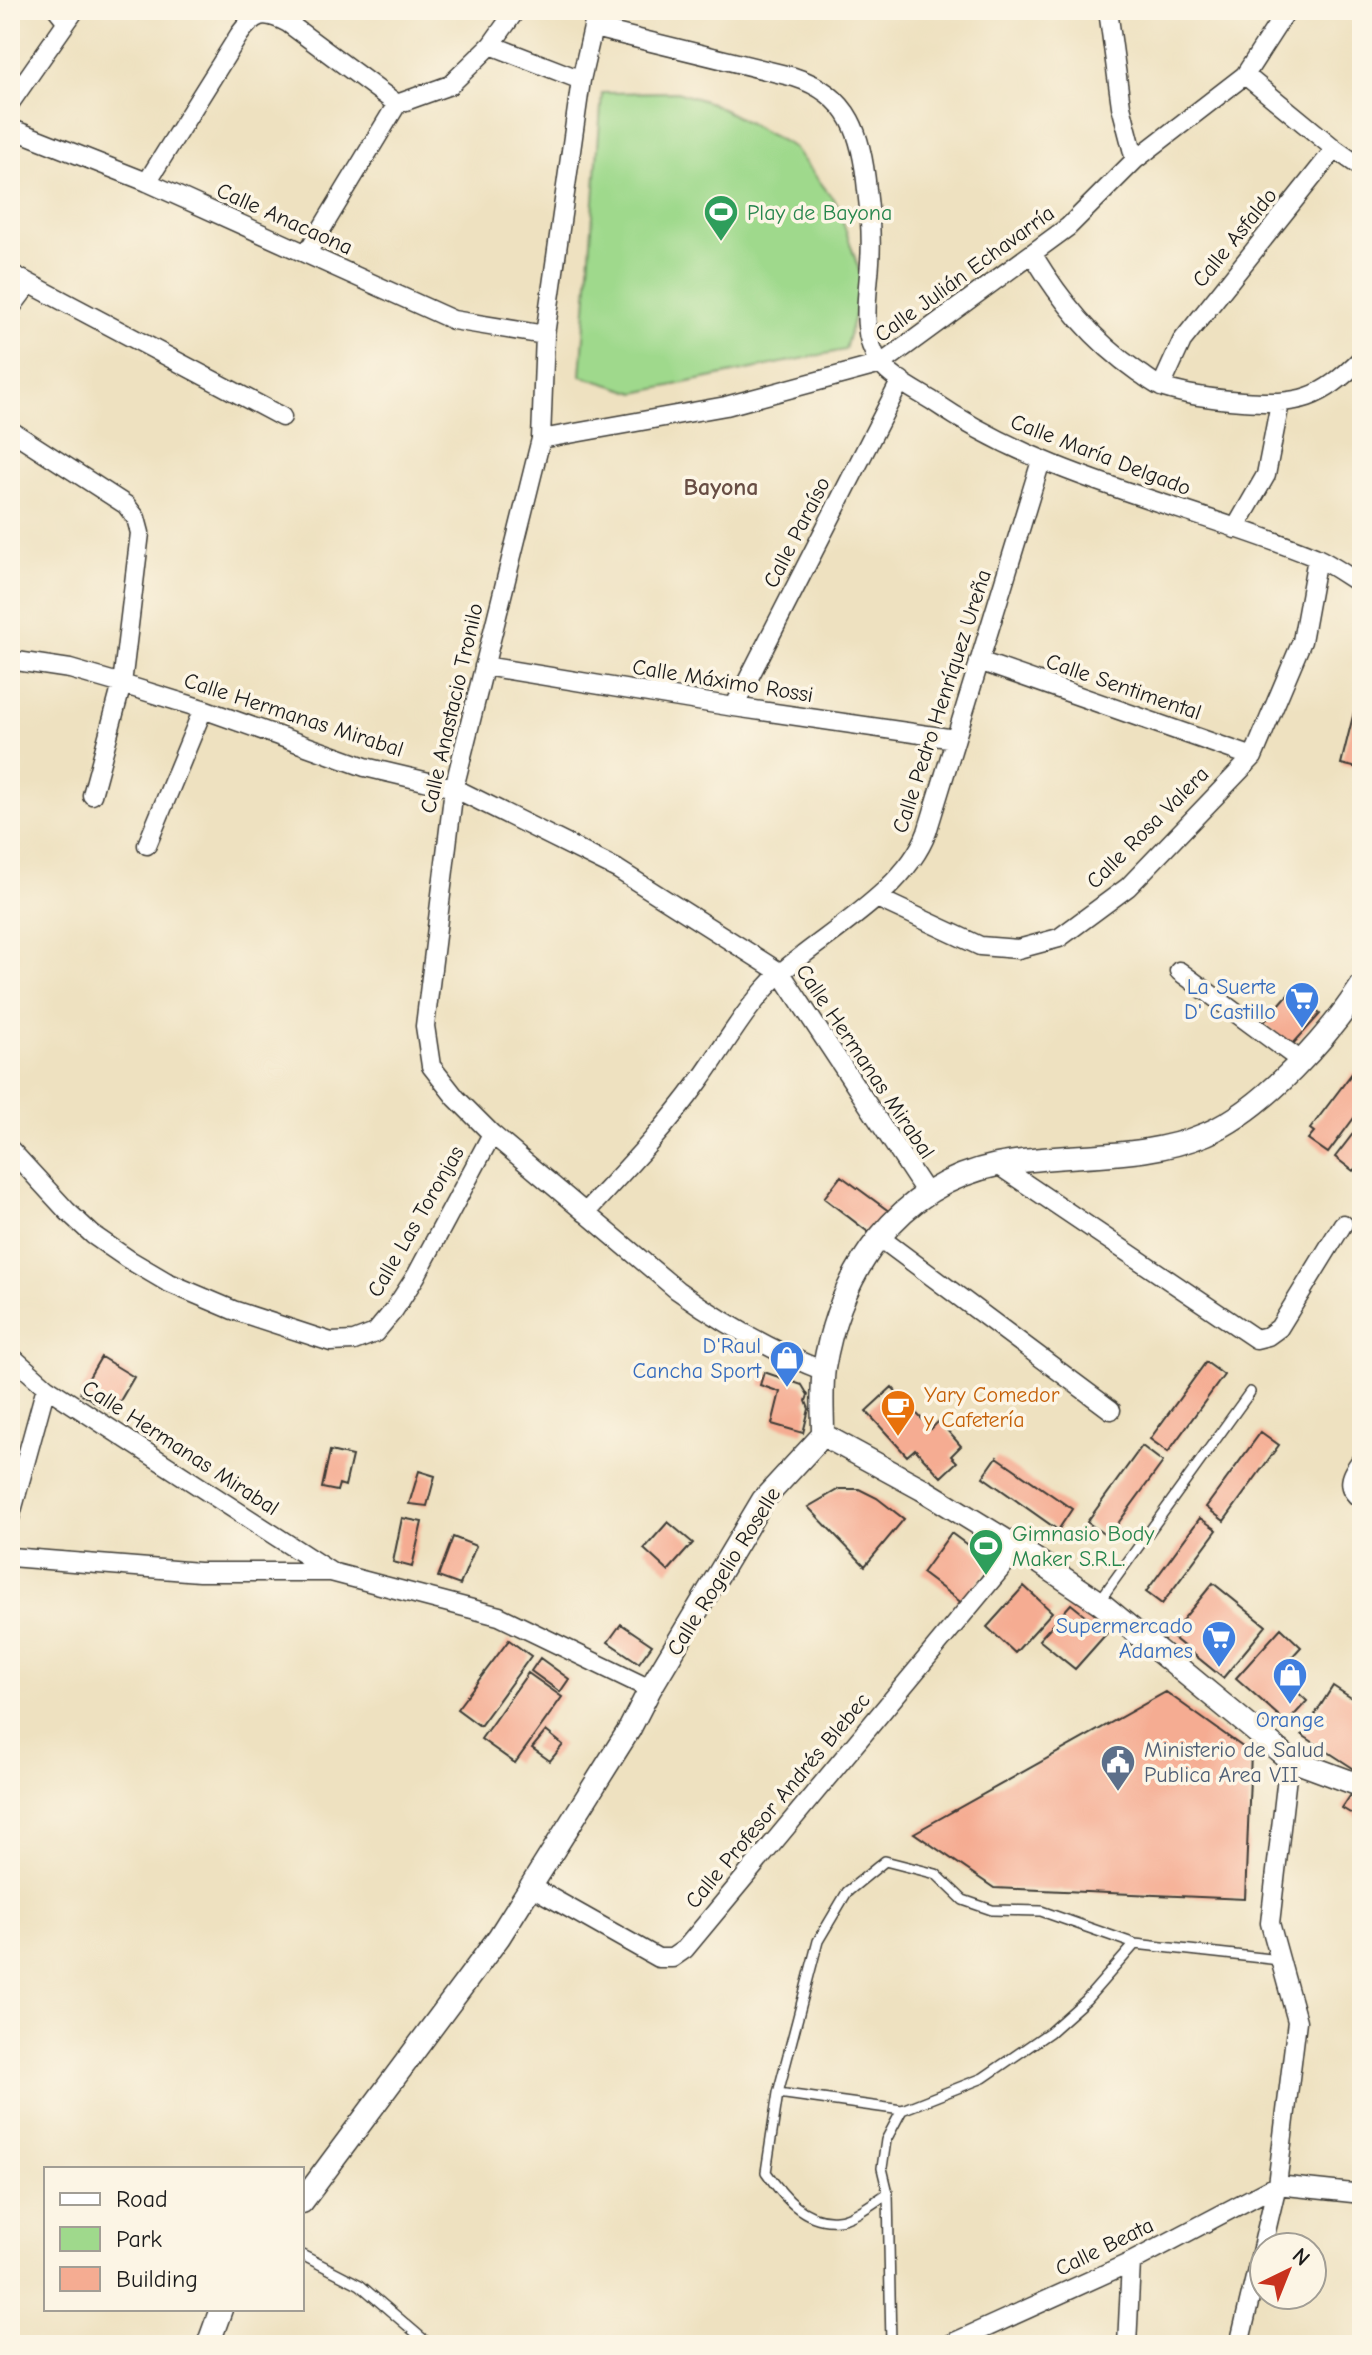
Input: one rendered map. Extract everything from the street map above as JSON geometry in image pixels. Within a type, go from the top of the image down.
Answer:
[{"type":"street","points":[[307,253],[397,104],[450,85],[491,45],[516,10]]},
{"type":"street","points":[[1108,10],[1121,106],[1135,160]]},
{"type":"street","name":"Calle Julián Echavarría","points":[[541,439],[726,406],[881,364],[1033,255],[1079,217],[1135,160],[1245,75],[1287,10]]},
{"type":"street","points":[[147,182],[239,35],[251,20],[261,15],[273,15],[288,23],[397,104]]},
{"type":"street","points":[[10,103],[18,82],[69,18]]},
{"type":"street","name":"Calle Anastacio Tronilo","points":[[596,19],[581,80],[545,335],[541,439],[454,788],[425,1026],[427,1046],[431,1066],[441,1082],[492,1134],[585,1213],[708,1312],[768,1346],[824,1371]]},
{"type":"street","name":"Calle María Delgado","points":[[596,19],[812,82],[835,98],[850,117],[860,141],[865,168],[872,236],[866,325],[870,343],[881,364],[901,380],[969,426],[1041,461],[1317,558],[1362,585]]},
{"type":"street","points":[[491,45],[581,80]]},
{"type":"street","points":[[1245,75],[1362,168]]},
{"type":"street","name":"Calle Anacaona","points":[[10,128],[147,182],[453,320],[545,335]]},
{"type":"street","name":"Calle Asfaldo","points":[[1161,387],[1182,341],[1335,149]]},
{"type":"street","points":[[1033,255],[1054,290],[1079,320],[1114,355],[1161,387],[1213,399],[1280,403],[1323,392],[1362,358]]},
{"type":"street","points":[[10,273],[282,417]]},
{"type":"street","points":[[10,309],[28,285]]},
{"type":"street","name":"Calle Paraíso","points":[[734,707],[901,380]]},
{"type":"street","points":[[1235,529],[1266,475],[1280,403]]},
{"type":"street","points":[[10,430],[119,500],[136,518],[140,533],[122,684],[92,795]]},
{"type":"street","name":"Calle Pedro Henríquez Ureña","points":[[585,1213],[648,1145],[698,1084],[740,1021],[781,973],[877,898],[922,843],[1041,461]]},
{"type":"street","name":"Calle Rosa Valera","points":[[877,898],[980,946],[1018,949],[1059,938],[1128,887],[1253,757],[1302,641],[1317,558]]},
{"type":"street","name":"Calle Hermanas Mirabal","points":[[10,660],[70,669],[203,709],[365,767],[454,788],[617,869],[781,973],[926,1193]]},
{"type":"street","name":"Calle Sentimental","points":[[979,661],[1253,757]]},
{"type":"street","name":"Calle Máximo Rossi","points":[[484,666],[955,739]]},
{"type":"street","points":[[147,845],[203,709]]},
{"type":"street","points":[[1179,971],[1301,1061]]},
{"type":"street","points":[[1362,985],[1301,1061],[1255,1102],[1206,1134],[1159,1149],[998,1165],[964,1174],[908,1206],[879,1237],[849,1284],[835,1318],[824,1371],[823,1435],[922,1489],[1099,1602],[1289,1759],[1362,1786]]},
{"type":"street","name":"Calle Las Toronjas","points":[[10,1149],[67,1211],[93,1235],[128,1259],[167,1282],[233,1310],[331,1342],[354,1341],[375,1333],[394,1310],[416,1276],[492,1134]]},
{"type":"street","points":[[998,1165],[1256,1339],[1268,1336],[1279,1328],[1343,1224]]},
{"type":"street","points":[[879,1237],[1111,1410]]},
{"type":"street","name":"Calle Hermanas Mirabal","points":[[10,1355],[46,1387],[331,1572]]},
{"type":"street","points":[[10,1518],[46,1387]]},
{"type":"street","name":"Calle Rogelio Roselle","points":[[304,2199],[499,1937],[622,1742],[650,1689],[763,1500],[823,1435]]},
{"type":"street","points":[[1362,1459],[1349,1476],[1353,1493],[1362,1500]]},
{"type":"street","name":"Calle Profesor Andrés Blebec","points":[[532,1887],[658,1958],[672,1958],[685,1949],[1018,1548]]},
{"type":"street","points":[[10,1557],[199,1572],[331,1572],[499,1616],[650,1689]]},
{"type":"street","points":[[1239,2345],[1277,2185],[1297,2021],[1270,1923],[1289,1759]]},
{"type":"street","points":[[1277,2185],[1362,2194]]},
{"type":"street","name":"Calle Beata","points":[[948,2345],[1131,2262],[1277,2185]]},
{"type":"street","points":[[1127,2345],[1131,2262]]},
{"type":"street","points":[[208,2345],[220,2311]]},
{"type":"lane","points":[[52,10],[69,18]]},
{"type":"lane","points":[[1099,1602],[1250,1392]]},
{"type":"lane","points":[[888,2193],[839,2221],[812,2217],[784,2198],[766,2172],[778,2093],[818,1941],[847,1892],[885,1861],[936,1874],[963,1900],[992,1910],[1041,1911],[1135,1944],[1280,1960]]},
{"type":"lane","points":[[778,2093],[902,2110],[983,2078],[1050,2032],[1086,2000],[1135,1944]]},
{"type":"lane","points":[[891,2345],[888,2193],[882,2168],[886,2140],[902,2110]]},
{"type":"lane","points":[[304,2256],[360,2285],[430,2345]]},
{"type":"green space","name":"Play de Bayona","points":[[677,92],[711,103],[793,147],[837,204],[863,282],[845,350],[636,393],[581,376],[602,93]]},
{"type":"building","points":[[1355,708],[1362,710],[1362,769],[1341,764]]},
{"type":"building","points":[[1293,989],[1320,1014],[1291,1046],[1264,1022]]},
{"type":"building","points":[[1362,1068],[1362,1107],[1328,1153],[1308,1139],[1314,1132],[1310,1129],[1353,1072],[1357,1075]]},
{"type":"building","points":[[1362,1122],[1362,1167],[1359,1164],[1353,1171],[1335,1157]]},
{"type":"building","points":[[841,1176],[890,1212],[872,1235],[824,1198]]},
{"type":"building","points":[[101,1357],[134,1377],[113,1413],[80,1393]]},
{"type":"building","points":[[1206,1362],[1224,1375],[1168,1452],[1150,1439]]},
{"type":"building","points":[[764,1372],[802,1385],[808,1395],[806,1401],[809,1409],[803,1433],[772,1424],[780,1392],[760,1385]]},
{"type":"building","points":[[892,1387],[931,1429],[939,1421],[961,1446],[951,1456],[957,1462],[941,1477],[915,1449],[907,1456],[866,1411]]},
{"type":"building","points":[[1261,1432],[1279,1445],[1224,1521],[1206,1507]]},
{"type":"building","points":[[1142,1446],[1163,1462],[1108,1537],[1087,1522]]},
{"type":"building","points":[[330,1451],[352,1456],[345,1486],[339,1484],[337,1491],[322,1488]]},
{"type":"building","points":[[997,1457],[1072,1509],[1058,1530],[983,1477]]},
{"type":"building","points":[[419,1471],[435,1476],[427,1506],[409,1504]]},
{"type":"building","points":[[839,1489],[859,1489],[877,1498],[904,1519],[865,1566],[808,1507]]},
{"type":"building","points":[[402,1518],[422,1522],[412,1567],[393,1562]]},
{"type":"building","points":[[1200,1518],[1217,1530],[1162,1604],[1146,1592]]},
{"type":"building","points":[[668,1522],[693,1543],[668,1571],[644,1549]]},
{"type":"building","points":[[951,1533],[992,1563],[962,1603],[922,1573]]},
{"type":"building","points":[[453,1537],[476,1546],[460,1585],[438,1577]]},
{"type":"building","points":[[1213,1583],[1266,1626],[1223,1678],[1170,1635]]},
{"type":"building","points":[[1024,1586],[1052,1612],[1015,1653],[987,1627]]},
{"type":"building","points":[[1071,1604],[1107,1633],[1075,1669],[1039,1640]]},
{"type":"building","points":[[621,1624],[652,1645],[639,1663],[608,1642]]},
{"type":"building","points":[[1281,1628],[1301,1647],[1279,1671],[1307,1701],[1287,1723],[1236,1678]]},
{"type":"building","points":[[509,1640],[531,1656],[480,1726],[457,1709]]},
{"type":"building","points":[[540,1658],[569,1679],[560,1692],[531,1671]]},
{"type":"building","points":[[528,1673],[562,1697],[515,1763],[481,1739]]},
{"type":"building","points":[[1333,1686],[1362,1705],[1362,1771],[1359,1772],[1302,1735]]},
{"type":"building","name":"Ministerio de Salud Publica Area VII","points":[[1166,1692],[1251,1753],[1245,1899],[994,1888],[914,1833]]},
{"type":"building","points":[[546,1731],[563,1745],[550,1761],[532,1748]]},
{"type":"building","points":[[1350,1796],[1362,1803],[1362,1820],[1342,1808]]},
{"type":"place","name":"Play de Bayona","points":[[721,243]]},
{"type":"place","name":"La Suerte D' Castillo","points":[[1302,1030]]},
{"type":"place","name":"D'Raul Cancha Sport","points":[[787,1389]]},
{"type":"place","name":"Yary Comedor y Cafetería","points":[[898,1438]]},
{"type":"place","name":"Gimnasio Body Maker S.R.L.","points":[[986,1577]]},
{"type":"place","name":"Supermercado Adames","points":[[1219,1669]]},
{"type":"place","name":"Orange","points":[[1290,1706]]},
{"type":"place","name":"Ministerio de Salud Publica Area VII","points":[[1118,1793]]},
{"type":"district","name":"Bayona","points":[[721,487]]}]
